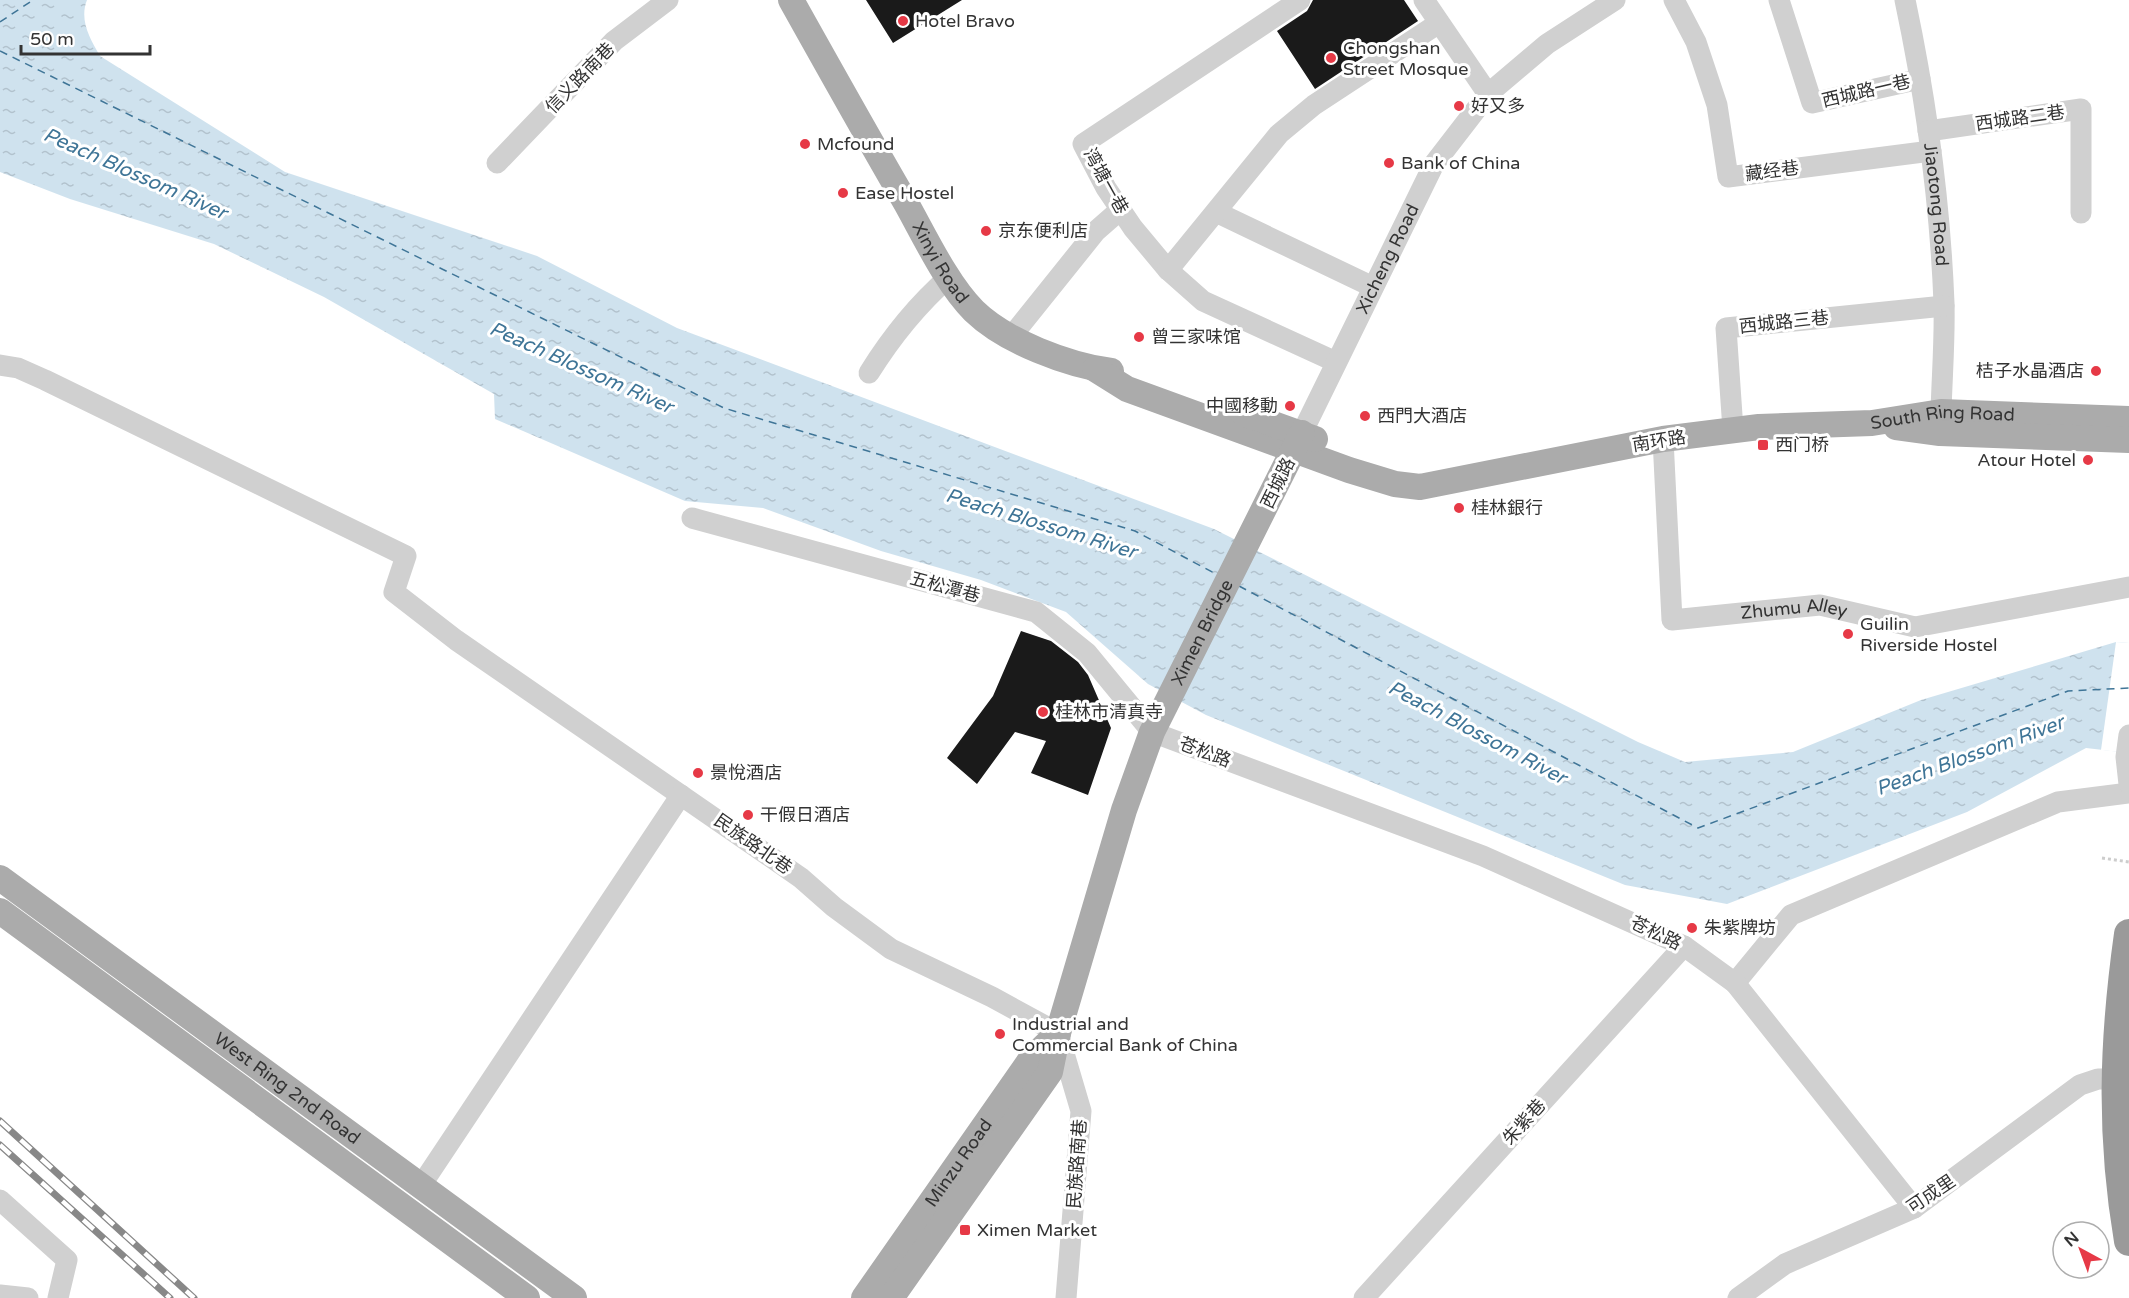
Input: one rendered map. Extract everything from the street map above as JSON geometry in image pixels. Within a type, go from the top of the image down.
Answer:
[{"type":"highway","points":[[2129,934],[2115,1079],[2118,1161],[2129,1241]]},
{"type":"main road","name":"Xinyi Road","points":[[791,0],[949,277],[974,310],[1011,337],[1095,369],[1127,389],[1298,441]]},
{"type":"main road","name":"South Ring Road","points":[[1872,423],[1941,412],[2129,419]]},
{"type":"main road","name":"South Ring Road","points":[[1872,423],[1940,433],[2129,440]]},
{"type":"main road","name":"南环路","points":[[1298,441],[1398,471],[1449,482],[1664,439],[1733,430],[1872,423]]},
{"type":"main road","name":"西城路","points":[[1253,533],[1298,441]]},
{"type":"main road","name":"Ximen Bridge","points":[[1152,732],[1253,533]]},
{"type":"main road","name":"Minzu Road","points":[[891,1298],[1050,1072],[1058,1033],[1124,810],[1152,732]]},
{"type":"main road","name":"West Ring 2nd Road","points":[[0,878],[422,1184],[574,1298]]},
{"type":"main road","name":"West Ring 2nd Road","points":[[0,911],[527,1298]]},
{"type":"main road","name":"Minzu Road","points":[[864,1298],[1031,1059],[1058,1033]]},
{"type":"street","name":"信义路南巷","points":[[497,163],[614,41],[668,0]]},
{"type":"street","name":"湾塘一巷","points":[[1300,0],[1083,144],[1120,210],[1168,270],[1203,301],[1336,362]]},
{"type":"street","points":[[1424,0],[1488,94]]},
{"type":"street","name":"藏经巷","points":[[1674,0],[1696,42],[1717,105],[1728,177],[1929,141]]},
{"type":"street","name":"西城路一巷","points":[[1779,0],[1812,103],[1920,79]]},
{"type":"street","name":"Jiaotong Road","points":[[1905,0],[1920,79],[1940,223],[1944,306],[1941,412]]},
{"type":"street","name":"Xicheng Road","points":[[1298,441],[1434,164],[1488,94],[1547,44],[1607,2]]},
{"type":"street","points":[[1168,270],[1279,134],[1314,105],[1440,23]]},
{"type":"street","name":"西城路二巷","points":[[1929,141],[2082,109],[2081,213]]},
{"type":"street","points":[[1011,337],[1096,231],[1120,210]]},
{"type":"street","points":[[1216,212],[1373,287]]},
{"type":"street","points":[[869,373],[890,339],[919,304],[949,277]]},
{"type":"street","name":"西城路三巷","points":[[1733,430],[1726,328],[1944,306]]},
{"type":"street","name":"民族路北巷","points":[[0,364],[18,368],[45,380],[406,556],[394,592],[456,640],[801,878],[834,907],[891,950],[992,998],[1058,1033]]},
{"type":"street","name":"Zhumu Alley","points":[[1664,439],[1672,620],[1820,605],[1915,627],[2129,587]]},
{"type":"street","name":"五松潭巷","points":[[692,518],[1035,612],[1087,652],[1152,732]]},
{"type":"street","name":"苍松路","points":[[1152,732],[1483,856],[1684,946],[1735,983],[1914,1208]]},
{"type":"street","points":[[2129,735],[2126,757],[2129,783]]},
{"type":"street","points":[[1735,983],[1791,915],[2058,802],[2129,793]]},
{"type":"street","points":[[422,1184],[681,795]]},
{"type":"street","name":"朱紫巷","points":[[1364,1298],[1684,946]]},
{"type":"street","name":"民族路南巷","points":[[1058,1033],[1081,1111],[1066,1298]]},
{"type":"street","name":"可成里","points":[[1738,1298],[1785,1264],[1914,1208],[2080,1085],[2098,1079],[2115,1079]]},
{"type":"street","points":[[0,1200],[67,1260],[58,1298]]},
{"type":"street","points":[[0,1294],[28,1298]]},
{"type":"path","points":[[2102,858],[2129,862]]},
{"type":"water","name":"Peach Blossom River","points":[[0,0],[87,0],[85,22],[89,36],[100,56],[285,172],[537,256],[677,328],[1214,529],[1638,742],[1685,762],[1793,752],[1921,700],[2116,642],[2129,643],[2129,753],[2086,748],[1967,812],[1727,904],[1625,885],[1206,715],[1148,684],[1066,612],[981,580],[881,551],[763,508],[685,501],[495,419],[494,394],[324,297],[214,244],[70,199],[0,172]]},
{"type":"pier","points":[[2116,642],[2129,643],[2129,753],[2101,750]]},
{"type":"building","name":"Hotel Bravo","points":[[866,0],[962,0],[893,43]]},
{"type":"building","name":"Chongshan Street Mosque","points":[[1313,0],[1404,0],[1418,21],[1315,89],[1277,31],[1307,11]]},
{"type":"building","name":"桂林市清真寺","points":[[1021,631],[1051,641],[1078,662],[1088,675],[1111,728],[1088,795],[1031,773],[1046,741],[1015,732],[977,784],[947,758],[993,696]]},
{"type":"ferry route","points":[[0,22],[33,0]]},
{"type":"ferry route","points":[[0,51],[724,408],[1135,531],[1216,574]]},
{"type":"ferry route","points":[[1239,586],[1698,828],[2068,691],[2129,688]]},
{"type":"railway","points":[[0,1121],[194,1298]]},
{"type":"railway","points":[[0,1145],[170,1298]]},
{"type":"place","name":"Hotel Bravo","points":[[903,21]]},
{"type":"place","name":"Chongshan Street Mosque","points":[[1331,58]]},
{"type":"place","name":"好又多","points":[[1459,106]]},
{"type":"place","name":"Mcfound","points":[[805,144]]},
{"type":"place","name":"Bank of China","points":[[1389,163]]},
{"type":"place","name":"Ease Hostel","points":[[843,193]]},
{"type":"place","name":"京东便利店","points":[[986,231]]},
{"type":"place","name":"曾三家味馆","points":[[1139,337]]},
{"type":"place","name":"桔子水晶酒店","points":[[2096,371]]},
{"type":"place","name":"中國移動","points":[[1290,406]]},
{"type":"place","name":"西門大酒店","points":[[1365,416]]},
{"type":"place","name":"西门桥","points":[[1763,445]]},
{"type":"place","name":"Atour Hotel","points":[[2088,460]]},
{"type":"place","name":"桂林銀行","points":[[1459,508]]},
{"type":"place","name":"Guilin Riverside Hostel","points":[[1848,634]]},
{"type":"place","name":"桂林市清真寺","points":[[1043,712]]},
{"type":"place","name":"景悅酒店","points":[[698,773]]},
{"type":"place","name":"干假日酒店","points":[[748,815]]},
{"type":"place","name":"朱紫牌坊","points":[[1692,928]]},
{"type":"place","name":"Industrial and Commercial Bank of China","points":[[1000,1034]]},
{"type":"place","name":"Ximen Market","points":[[965,1230]]}]
